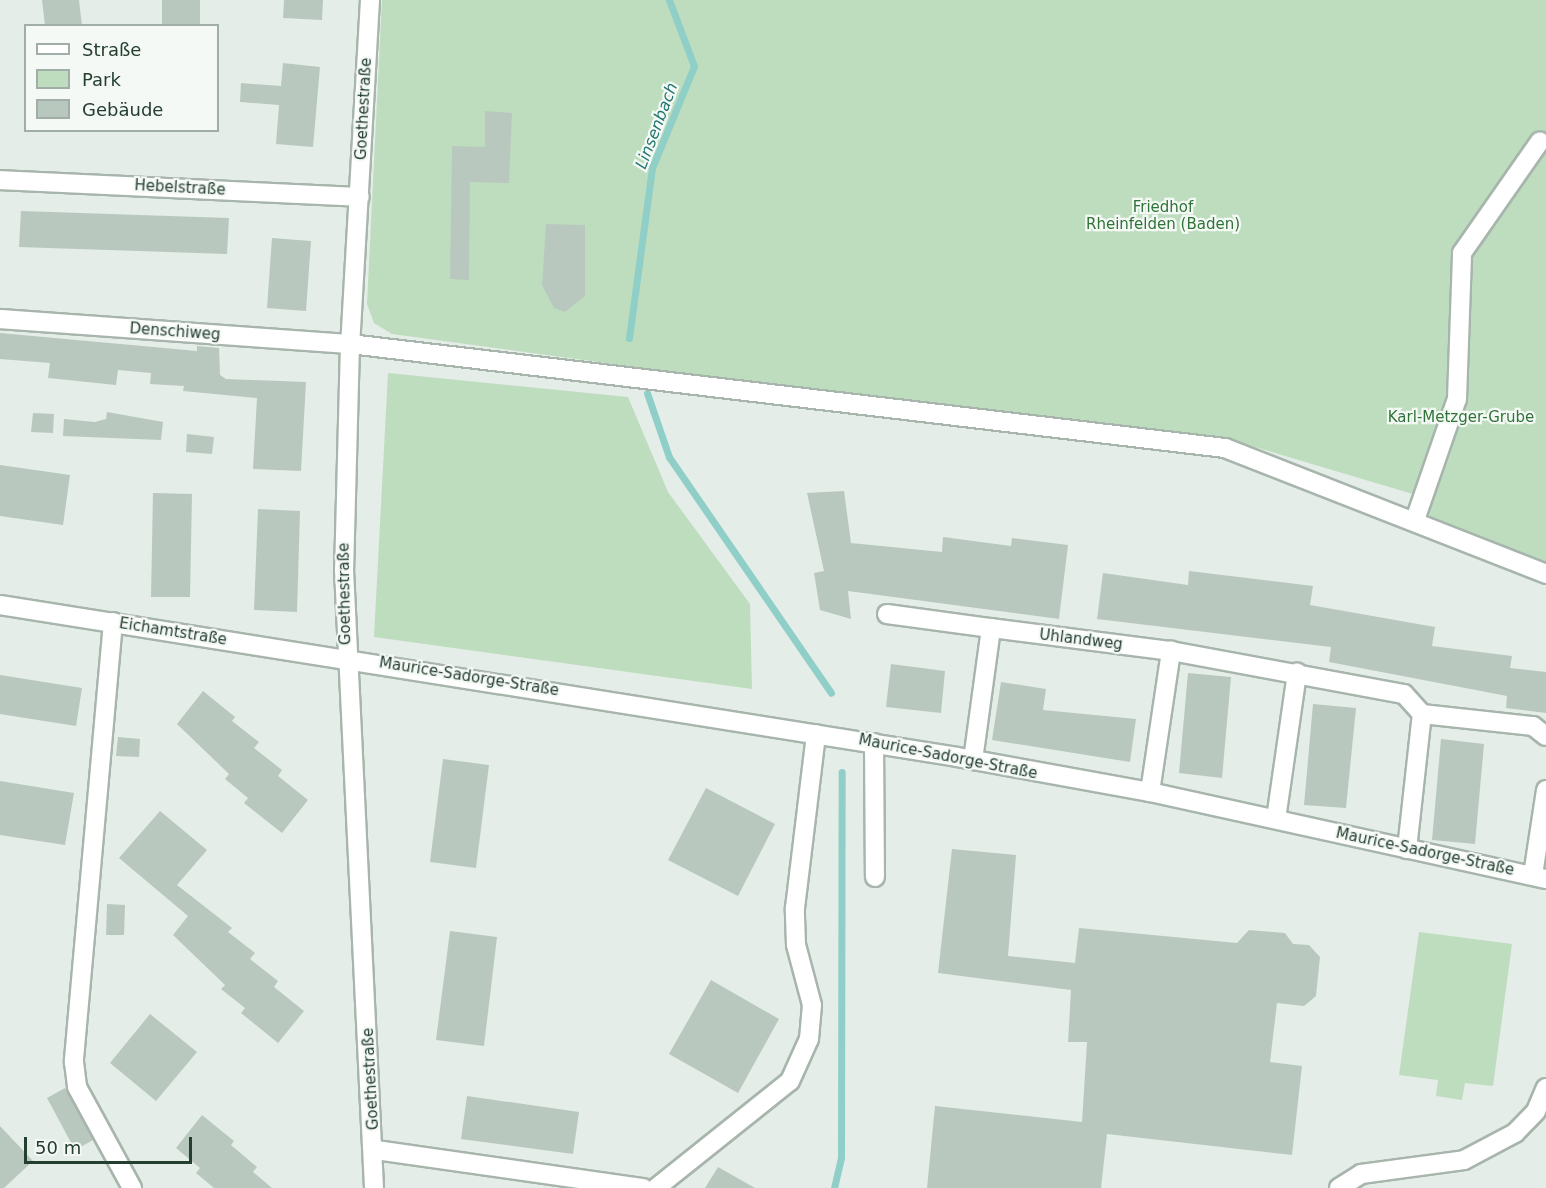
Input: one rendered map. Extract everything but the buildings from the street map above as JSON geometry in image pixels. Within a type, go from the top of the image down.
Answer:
[{"type":"street","name":"Goethestraße","points":[[370,0],[350,344],[347,657],[376,1150],[374,1188]]},
{"type":"street","points":[[1415,520],[1457,399],[1462,254],[1540,141]]},
{"type":"street","name":"Hebelstraße","points":[[0,180],[360,197]]},
{"type":"street","name":"Denschiweg","points":[[0,319],[350,344],[1225,448],[1415,520],[1546,574]]},
{"type":"street","name":"Eichamtstraße","points":[[0,605],[347,657]]},
{"type":"street","name":"Uhlandweg","points":[[887,614],[1171,651],[1297,673],[1404,694],[1422,714]]},
{"type":"street","points":[[113,622],[74,1062],[77,1087],[132,1188]]},
{"type":"street","points":[[973,760],[991,628]]},
{"type":"street","points":[[1150,792],[1171,651]]},
{"type":"street","name":"Maurice-Sadorge-Straße","points":[[347,657],[874,743],[1150,792],[1540,877]]},
{"type":"street","points":[[1276,819],[1297,673]]},
{"type":"street","points":[[1407,849],[1422,714],[1533,726],[1546,736]]},
{"type":"street","points":[[656,1188],[790,1081],[809,1039],[812,1005],[796,945],[795,908],[816,734]]},
{"type":"street","points":[[874,743],[875,877]]},
{"type":"street","points":[[1540,877],[1546,790]]},
{"type":"street","points":[[1339,1188],[1361,1174],[1464,1160],[1515,1133],[1536,1111],[1546,1088]]},
{"type":"street","points":[[376,1150],[644,1188]]},
{"type":"green space","name":"Friedhof Rheinfelden (Baden)","points":[[382,0],[1546,0],[1546,568],[1435,523],[1416,495],[1225,438],[783,387],[392,334],[374,323],[367,304]]},
{"type":"green space","points":[[388,373],[628,397],[668,492],[750,604],[752,689],[374,637]]},
{"type":"green space","points":[[1419,932],[1512,944],[1493,1086],[1465,1083],[1462,1100],[1436,1096],[1438,1080],[1399,1075]]},
{"type":"waterway","name":"Linsenbach","points":[[629,338],[652,168],[694,66],[669,0]]},
{"type":"waterway","points":[[647,393],[669,457],[831,693]]},
{"type":"waterway","points":[[834,1188],[841,1158],[842,772]]},
{"type":"park label","name":"Karl-Metzger-Grube","points":[[1461,418]]}]
